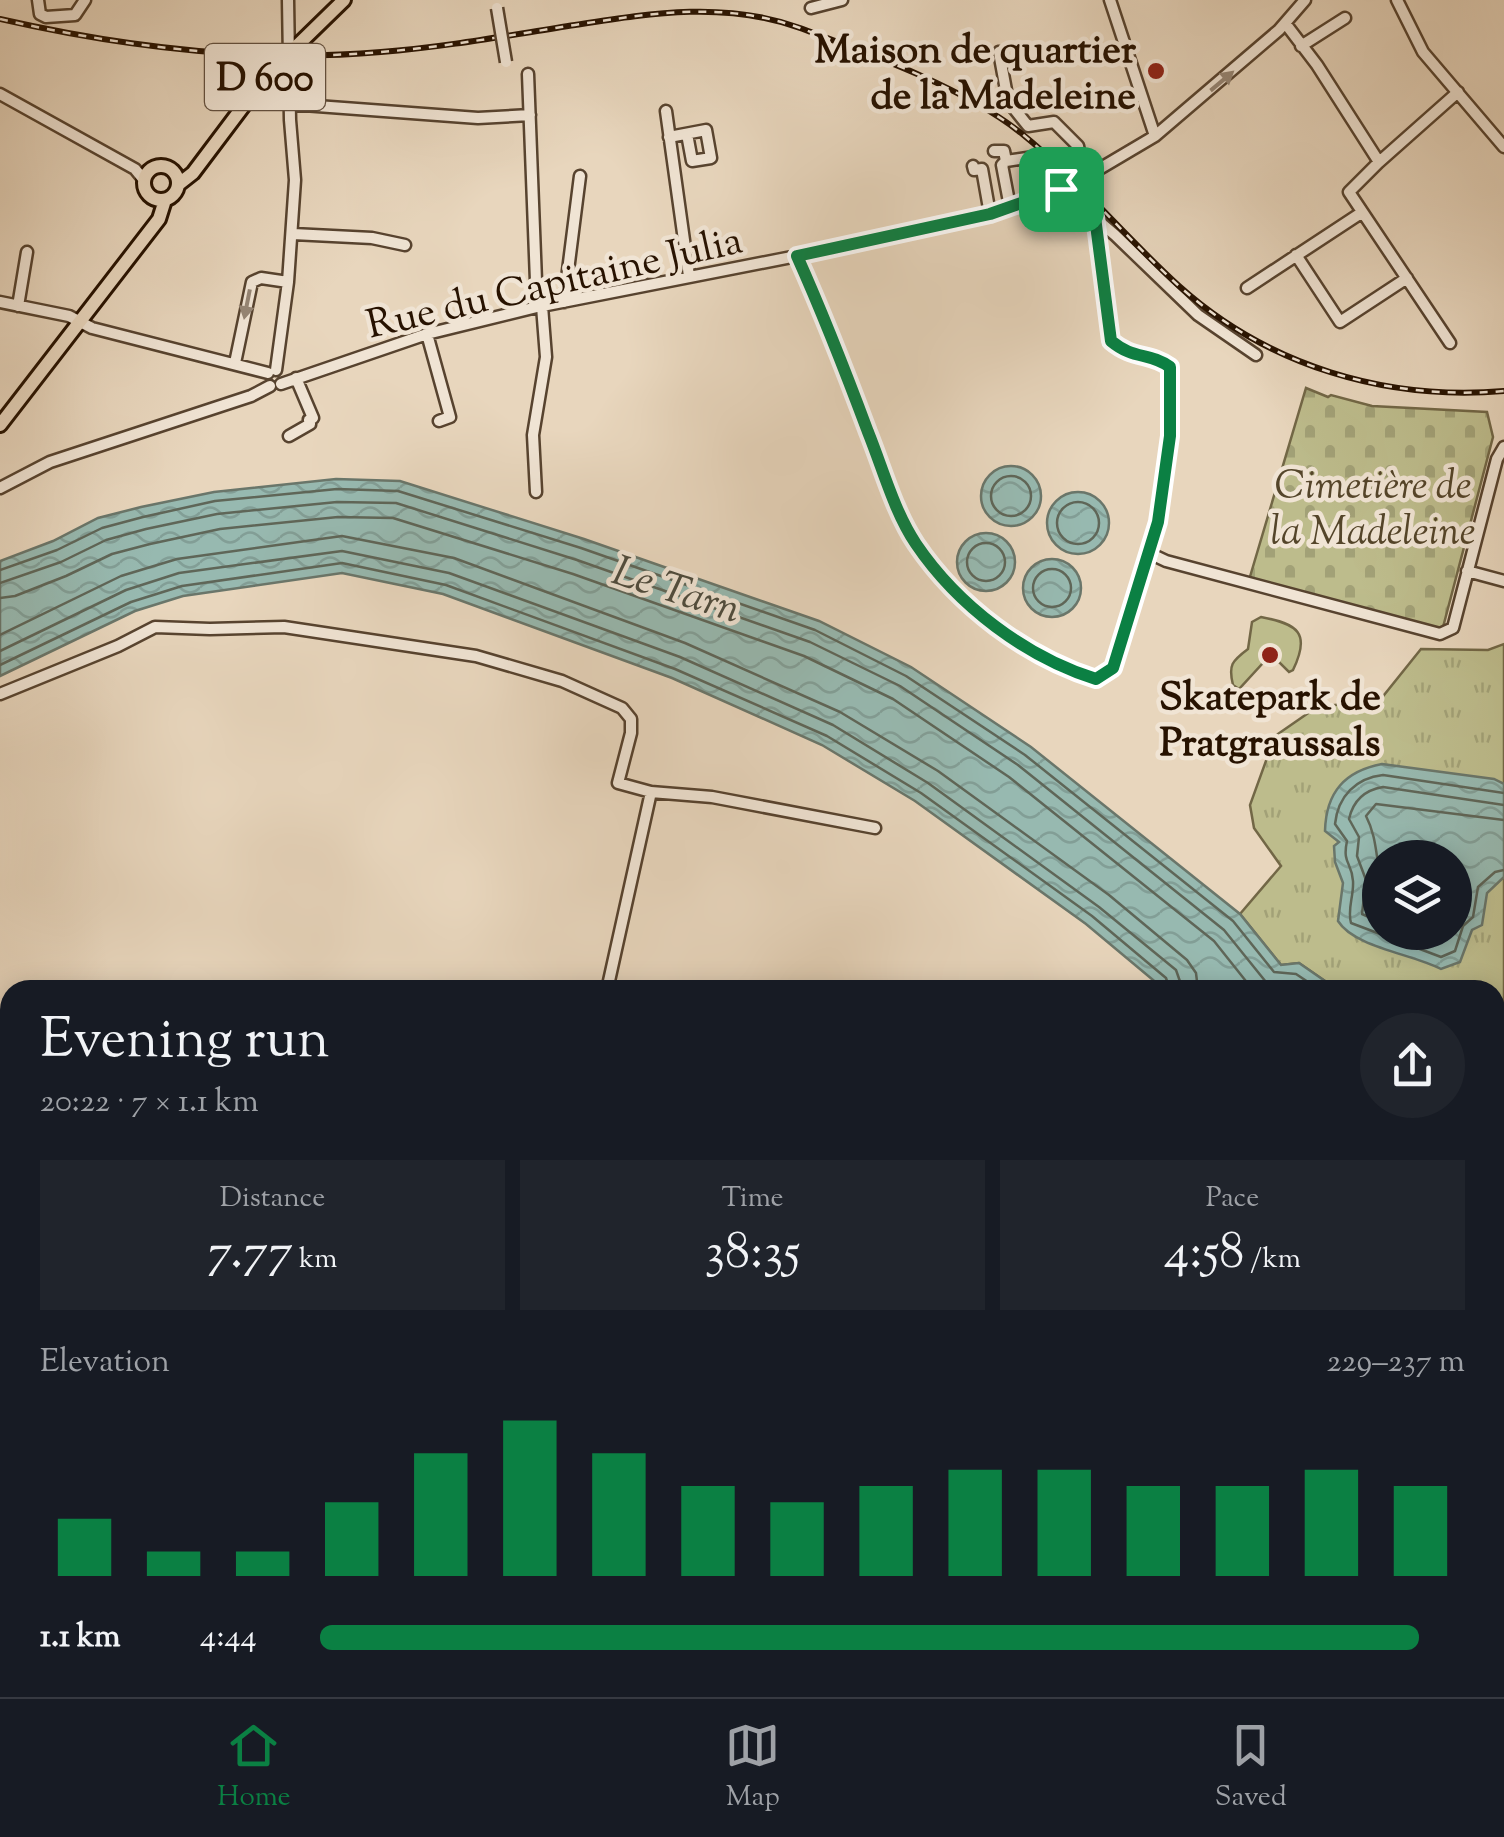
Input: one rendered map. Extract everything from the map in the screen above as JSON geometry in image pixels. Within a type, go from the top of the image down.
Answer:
[{"type":"main road","name":"D 600","points":[[177,178],[198,165],[266,76],[344,0]]},
{"type":"main road","points":[[0,425],[150,227],[159,200],[176,192],[177,178],[162,166],[143,173],[145,189],[159,200]]},
{"type":"street","points":[[38,0],[40,14],[46,16],[75,15],[86,0]]},
{"type":"street","points":[[0,488],[50,462],[260,392],[274,378],[288,282],[295,180],[288,0]]},
{"type":"street","points":[[811,9],[842,0]]},
{"type":"street","points":[[1110,0],[1156,136]]},
{"type":"street","name":"Rue du Capitaine Julia","points":[[296,378],[427,334],[539,307],[990,214],[1056,191],[1156,136],[1224,80],[1305,0]]},
{"type":"street","points":[[1397,0],[1423,52],[1504,148]]},
{"type":"street","points":[[497,8],[508,73]]},
{"type":"street","points":[[1301,46],[1345,18]]},
{"type":"street","points":[[1285,22],[1379,162]]},
{"type":"street","points":[[998,52],[1008,101],[1028,126],[1054,122],[1078,146],[1079,180]]},
{"type":"street","points":[[528,74],[539,307],[546,357],[533,435],[536,492]]},
{"type":"street","points":[[1450,343],[1349,192],[1458,92]]},
{"type":"street","points":[[0,94],[143,173]]},
{"type":"street","points":[[290,104],[478,118],[530,114]]},
{"type":"street","points":[[666,112],[690,276]]},
{"type":"street","points":[[669,137],[687,134]]},
{"type":"street","points":[[994,151],[1004,151],[1006,161]]},
{"type":"street","points":[[1010,207],[1002,164],[1034,157],[1056,191],[1095,217],[1198,314],[1256,355]]},
{"type":"street","points":[[973,166],[974,170],[982,169],[990,214]]},
{"type":"street","points":[[564,302],[580,176]]},
{"type":"street","points":[[1247,288],[1361,213]]},
{"type":"street","points":[[797,256],[895,502],[915,542],[936,570],[993,626],[1096,679],[1113,668],[1163,500],[1170,436],[1170,367],[1160,360],[1127,354],[1111,341],[1095,217]]},
{"type":"street","points":[[292,234],[372,238],[405,244]]},
{"type":"street","points":[[18,306],[27,252]]},
{"type":"street","points":[[1296,255],[1340,322],[1407,278]]},
{"type":"street","points":[[235,363],[252,282],[261,278],[288,282]]},
{"type":"street","points":[[0,302],[80,320],[92,328],[235,363],[274,378],[296,378],[313,418],[308,420],[310,424],[288,436]]},
{"type":"street","points":[[427,334],[450,417],[439,421]]},
{"type":"street","points":[[295,412],[306,404]]},
{"type":"street","points":[[1149,553],[1284,594],[1440,634],[1453,628],[1497,458],[1504,447]]},
{"type":"street","points":[[1468,571],[1504,580]]},
{"type":"street","points":[[0,694],[118,646],[156,626],[312,629],[476,656],[562,681],[609,701],[632,719],[618,783],[651,792],[712,797],[876,828]]},
{"type":"street","points":[[608,980],[651,792]]},
{"type":"green space","name":"Cimetière de la Madeleine","points":[[1306,388],[1372,406],[1487,412],[1493,437],[1442,631],[1249,580]]},
{"type":"green space","name":"Skatepark de Pratgraussals","points":[[1261,617],[1284,623],[1298,632],[1298,657],[1289,672],[1279,662],[1263,663],[1239,689],[1233,685],[1231,668],[1248,649],[1252,622]]},
{"type":"green space","points":[[1504,644],[1504,980],[1324,980],[1299,963],[1281,965],[1240,914],[1281,866],[1254,828],[1250,805],[1275,736],[1317,707],[1380,700],[1421,649],[1488,650]]},
{"type":"water","points":[[1011,466],[1032,475],[1041,496],[1032,517],[1011,526],[990,517],[981,496],[990,475]]},
{"type":"water","name":"Le Tarn","points":[[336,479],[400,481],[584,539],[819,621],[911,667],[1031,747],[1240,914],[1281,965],[1299,963],[1324,980],[1153,980],[1086,924],[915,801],[822,745],[672,678],[443,594],[342,573],[183,596],[135,611],[0,676],[0,561],[98,518],[214,492]]},
{"type":"water","points":[[1078,492],[1100,501],[1109,523],[1100,545],[1078,554],[1056,545],[1047,523],[1056,501]]},
{"type":"water","points":[[986,533],[1006,542],[1015,562],[1006,582],[986,591],[966,582],[957,562],[966,542]]},
{"type":"water","points":[[1052,559],[1072,568],[1081,588],[1072,608],[1052,617],[1032,608],[1023,588],[1032,568]]},
{"type":"water","points":[[1382,764],[1494,779],[1504,784],[1504,877],[1487,893],[1482,925],[1472,930],[1472,840],[1362,840],[1362,940],[1338,921],[1343,883],[1334,846],[1339,842],[1325,831],[1326,817],[1340,786],[1358,772]]},
{"type":"water","points":[[1388,950],[1464,950],[1460,962],[1441,969]]},
{"type":"railway","points":[[0,19],[141,45],[285,55],[405,50],[660,14],[716,12],[772,20],[915,73],[998,116],[1062,169],[1179,286],[1251,338],[1290,357],[1373,383],[1460,393],[1504,391]]},
{"type":"place","name":"Maison de quartier de la Madeleine","points":[[1156,71]]},
{"type":"place","name":"Skatepark de Pratgraussals","points":[[1270,655]]},
{"type":"route","points":[[1061,189],[1095,217],[1098,225],[1111,341],[1127,354],[1160,360],[1170,367],[1170,436],[1158,522],[1113,668],[1096,679],[993,626],[936,570],[915,542],[895,502],[797,256],[990,214],[1061,189]]}]
